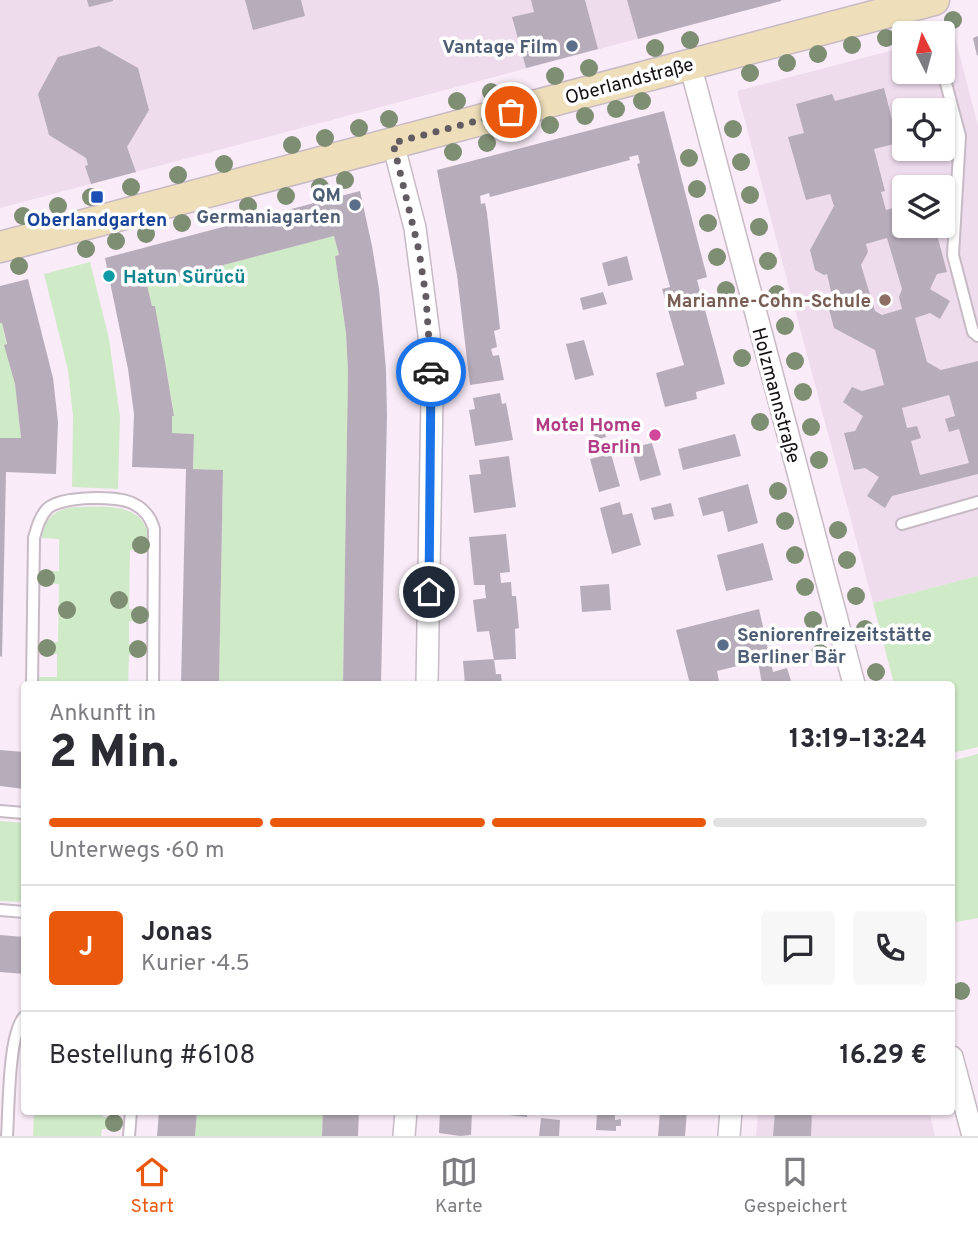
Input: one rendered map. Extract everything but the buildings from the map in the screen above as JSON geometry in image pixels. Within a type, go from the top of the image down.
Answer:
[{"type":"street","name":"Oberlandstraße","points":[[0,247],[934,0]]},
{"type":"street","name":"Holzmannstraße","points":[[690,64],[853,681]]},
{"type":"street","points":[[393,143],[415,228],[429,335],[432,397],[427,681]]},
{"type":"street","points":[[955,1063],[970,1094],[973,1136]]},
{"type":"street","points":[[404,1136],[406,1115]]},
{"type":"street","points":[[729,1136],[731,1115]]},
{"type":"lane","points":[[946,84],[960,136],[953,255],[972,332],[978,336]]},
{"type":"lane","points":[[32,681],[34,538],[37,525],[49,508],[59,502],[116,499],[133,503],[142,509],[154,529],[153,681]]},
{"type":"lane","points":[[902,524],[978,502]]},
{"type":"lane","points":[[0,811],[21,813]]},
{"type":"lane","points":[[0,910],[21,912]]},
{"type":"lane","points":[[7,1136],[14,1041],[21,1021]]},
{"type":"lane","points":[[129,1136],[131,1115]]},
{"type":"shaded area","points":[[0,0],[784,0],[0,208]]},
{"type":"shaded area","name":"Marianne-Cohn-Schule","points":[[956,41],[978,126],[978,576],[873,603],[737,91],[892,50],[892,84],[956,84]]},
{"type":"shaded area","points":[[758,1115],[930,1115],[935,1136],[756,1136]]},
{"type":"green space","points":[[334,236],[339,255],[335,256],[346,333],[348,372],[343,681],[219,681],[223,470],[193,469],[194,434],[172,433],[174,415],[155,306],[152,306],[147,285]]},
{"type":"green space","points":[[90,262],[109,339],[120,417],[118,489],[72,487],[73,416],[68,370],[44,274]]},
{"type":"green space","points":[[0,323],[15,384],[21,438],[0,438]]},
{"type":"green space","points":[[104,507],[125,510],[141,519],[147,530],[147,550],[130,550],[129,609],[146,610],[146,621],[129,621],[129,644],[146,644],[146,655],[129,655],[128,681],[39,681],[39,677],[57,677],[57,654],[40,653],[40,643],[58,642],[59,584],[41,583],[41,571],[59,571],[59,539],[42,538],[48,520],[62,510]]},
{"type":"green space","points":[[978,576],[978,747],[955,752],[955,681],[893,681],[873,603]]},
{"type":"green space","points":[[978,754],[978,918],[956,922],[955,918],[955,760]]},
{"type":"green space","points":[[0,821],[21,823],[21,902],[0,901]]},
{"type":"green space","points":[[34,1115],[103,1115],[122,1118],[121,1130],[102,1129],[101,1136],[33,1136]]},
{"type":"green space","points":[[197,1115],[323,1115],[322,1136],[195,1136]]},
{"type":"way so far","points":[[431,372],[426,297],[419,251],[393,143],[511,112]]},
{"type":"place","name":"Vantage Film","points":[[572,46]]},
{"type":"place","name":"Oberlandgarten","points":[[97,197]]},
{"type":"place","name":"QM Germaniagarten","points":[[355,205]]},
{"type":"place","name":"Hatun Sürücü","points":[[109,276]]},
{"type":"place","name":"Marianne-Cohn-Schule","points":[[885,300]]},
{"type":"place","name":"Motel Home Berlin","points":[[655,435]]},
{"type":"place","name":"Seniorenfreizeitstätte Berliner Bär","points":[[723,645]]},
{"type":"route","points":[[429,592],[431,372]]}]
